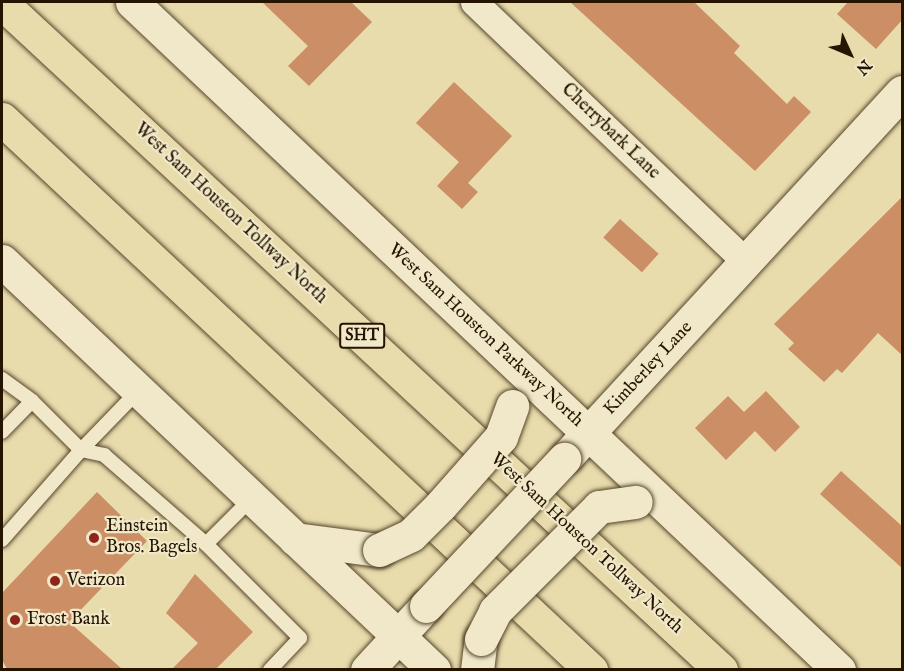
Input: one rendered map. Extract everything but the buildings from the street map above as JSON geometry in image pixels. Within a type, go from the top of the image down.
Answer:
[{"type":"highway","name":"West Sam Houston Tollway North","points":[[2,3],[721,669]]},
{"type":"highway","points":[[2,118],[591,669]]},
{"type":"main road","name":"West Sam Houston Parkway North","points":[[132,2],[839,669]]},
{"type":"main road","name":"Kimberley Lane","points":[[367,669],[747,263],[903,92]]},
{"type":"main road","points":[[2,261],[396,637],[434,669]]},
{"type":"main road","points":[[295,539],[379,550],[411,535],[441,505],[501,437],[512,406],[504,354]]},
{"type":"main road","points":[[479,654],[495,611],[599,507],[636,502],[677,517]]},
{"type":"street","name":"Cherrybark Lane","points":[[474,2],[747,263]]},
{"type":"lane","points":[[2,379],[32,401],[81,450],[104,455],[206,544],[300,638],[270,669]]},
{"type":"lane","points":[[2,540],[81,450],[138,390]]},
{"type":"lane","points":[[2,432],[32,401]]},
{"type":"lane","points":[[206,544],[252,498]]},
{"type":"place","name":"Einstein Bros. Bagels","points":[[94,538]]},
{"type":"place","name":"Verizon","points":[[55,581]]},
{"type":"place","name":"Frost Bank","points":[[15,620]]}]
